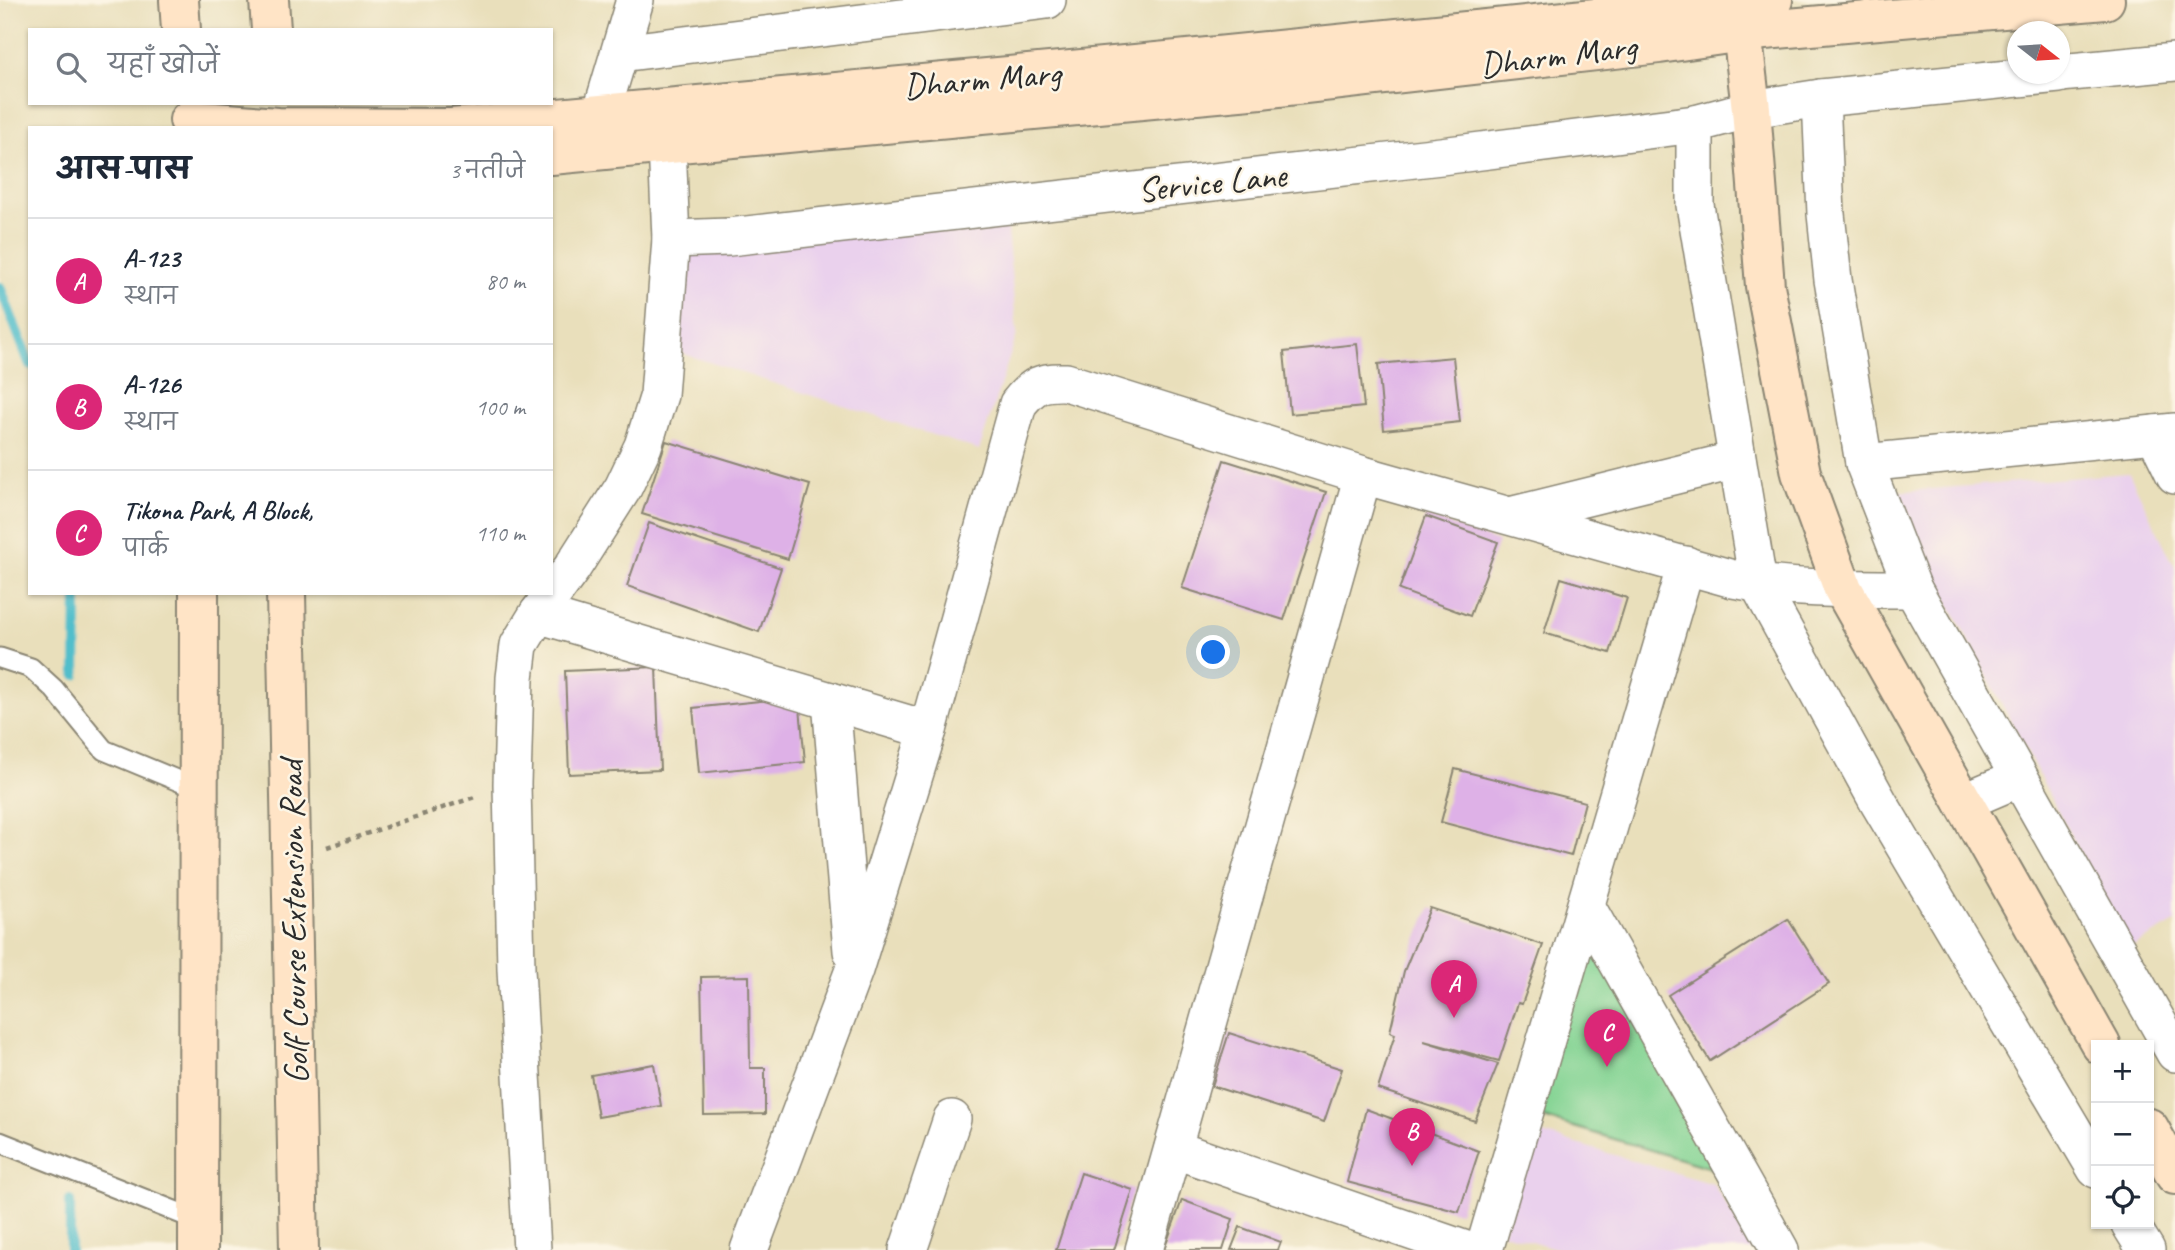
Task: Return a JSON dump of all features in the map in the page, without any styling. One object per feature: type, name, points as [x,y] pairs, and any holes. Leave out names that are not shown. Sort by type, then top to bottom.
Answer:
[{"type":"main road","points":[[179,0],[181,28]]},
{"type":"main road","points":[[269,0],[271,28]]},
{"type":"main road","name":"Dharm Marg","points":[[472,126],[1164,62],[1752,12],[2105,0]]},
{"type":"main road","points":[[1752,12],[1751,109],[1765,286],[1801,473],[1843,589],[2098,1040]]},
{"type":"main road","name":"Dharm Marg","points":[[553,155],[1261,89],[1659,44],[1752,12]]},
{"type":"main road","points":[[276,105],[278,126]]},
{"type":"main road","name":"Dharm Marg","points":[[188,117],[269,126]]},
{"type":"main road","points":[[197,1235],[198,595]]},
{"type":"main road","name":"Golf Course Extension Road","points":[[286,595],[299,1250]]},
{"type":"main road","points":[[2154,1137],[2175,1175]]},
{"type":"street","points":[[601,114],[635,0]]},
{"type":"street","points":[[620,53],[1047,0]]},
{"type":"street","name":"Service Lane","points":[[2070,73],[2175,62]]},
{"type":"street","name":"Service Lane","points":[[671,239],[729,237],[1441,156],[1695,124],[1751,109],[1821,98],[2007,79]]},
{"type":"street","points":[[1821,98],[1826,214],[1833,280],[1864,463],[1913,589],[2175,1053]]},
{"type":"street","points":[[1695,124],[1696,205],[1758,583],[1879,803],[2094,1166]]},
{"type":"street","points":[[553,594],[623,488],[643,446],[659,395],[671,239],[667,144]]},
{"type":"street","points":[[749,1250],[854,970],[928,730],[1018,404],[1031,388],[1048,382],[1066,382],[1363,475],[1758,583],[1843,589],[1913,589]]},
{"type":"street","points":[[1864,463],[2165,433],[2175,475]]},
{"type":"street","points":[[1510,516],[1737,460]]},
{"type":"street","points":[[1144,1250],[1363,475]]},
{"type":"street","points":[[1483,1250],[1686,565]]},
{"type":"street","points":[[531,1250],[516,969],[512,784],[515,678],[519,646],[552,595]]},
{"type":"street","points":[[538,614],[928,730]]},
{"type":"street","points":[[831,701],[854,970]]},
{"type":"street","points":[[1963,802],[2019,778]]},
{"type":"street","points":[[1586,906],[1780,1250]]},
{"type":"street","points":[[908,1250],[952,1119]]},
{"type":"street","points":[[1173,1149],[1466,1250]]},
{"type":"street","points":[[2133,1229],[2146,1250]]},
{"type":"lane","points":[[0,658],[31,668],[54,689],[104,750],[198,789]]},
{"type":"lane","points":[[0,1142],[197,1235]]},
{"type":"path","points":[[291,859],[512,784]]},
{"type":"shaded area","points":[[1004,199],[1017,334],[979,450],[675,351],[679,241]]},
{"type":"shaded area","points":[[2129,473],[2175,567],[2175,922],[2130,948],[1944,594],[1895,492]]},
{"type":"shaded area","points":[[1536,1132],[1713,1184],[1754,1250],[1562,1250],[1503,1233]]},
{"type":"green space","points":[[1587,931],[1724,1172],[1537,1116]]},
{"type":"building","points":[[1357,344],[1364,407],[1290,414],[1284,352]]},
{"type":"building","points":[[1453,357],[1460,422],[1384,430],[1378,364]]},
{"type":"building","points":[[666,441],[810,485],[788,559],[642,514]]},
{"type":"building","points":[[1224,460],[1326,492],[1284,620],[1182,588]]},
{"type":"building","points":[[1426,516],[1498,542],[1470,616],[1399,590]]},
{"type":"building","points":[[649,523],[781,568],[759,632],[627,586]]},
{"type":"building","points":[[1561,578],[1627,598],[1610,653],[1544,633]]},
{"type":"building","points":[[656,667],[660,770],[569,774],[565,671]]},
{"type":"building","points":[[799,697],[805,762],[699,773],[693,708]]},
{"type":"building","points":[[1455,769],[1585,802],[1571,856],[1441,822]]},
{"type":"building","points":[[1430,908],[1543,945],[1522,1004],[1518,1003],[1499,1061],[1424,1041],[1498,1064],[1475,1121],[1378,1089],[1395,1034],[1390,1032],[1404,971]]},
{"type":"building","points":[[1788,919],[1829,984],[1710,1061],[1668,995]]},
{"type":"building","points":[[749,976],[750,1068],[765,1068],[765,1114],[704,1115],[701,977]]},
{"type":"building","points":[[1229,1033],[1342,1069],[1324,1122],[1212,1086]]},
{"type":"building","points":[[654,1064],[661,1106],[598,1117],[591,1075]]},
{"type":"building","points":[[1366,1109],[1479,1151],[1459,1212],[1347,1182]]},
{"type":"building","points":[[1081,1173],[1133,1190],[1114,1250],[1056,1250]]},
{"type":"building","points":[[1182,1200],[1233,1219],[1223,1250],[1164,1250]]},
{"type":"building","points":[[1240,1227],[1281,1242],[1278,1250],[1231,1250]]},
{"type":"waterway","points":[[0,287],[28,360]]},
{"type":"waterway","points":[[76,675],[77,595]]},
{"type":"waterway","points":[[70,1201],[70,1250]]},
{"type":"place","name":"A-123","points":[[1454,1018]]},
{"type":"place","name":"Tikona Park, A Block,","points":[[1607,1067]]},
{"type":"place","name":"A-126","points":[[1412,1166]]}]
